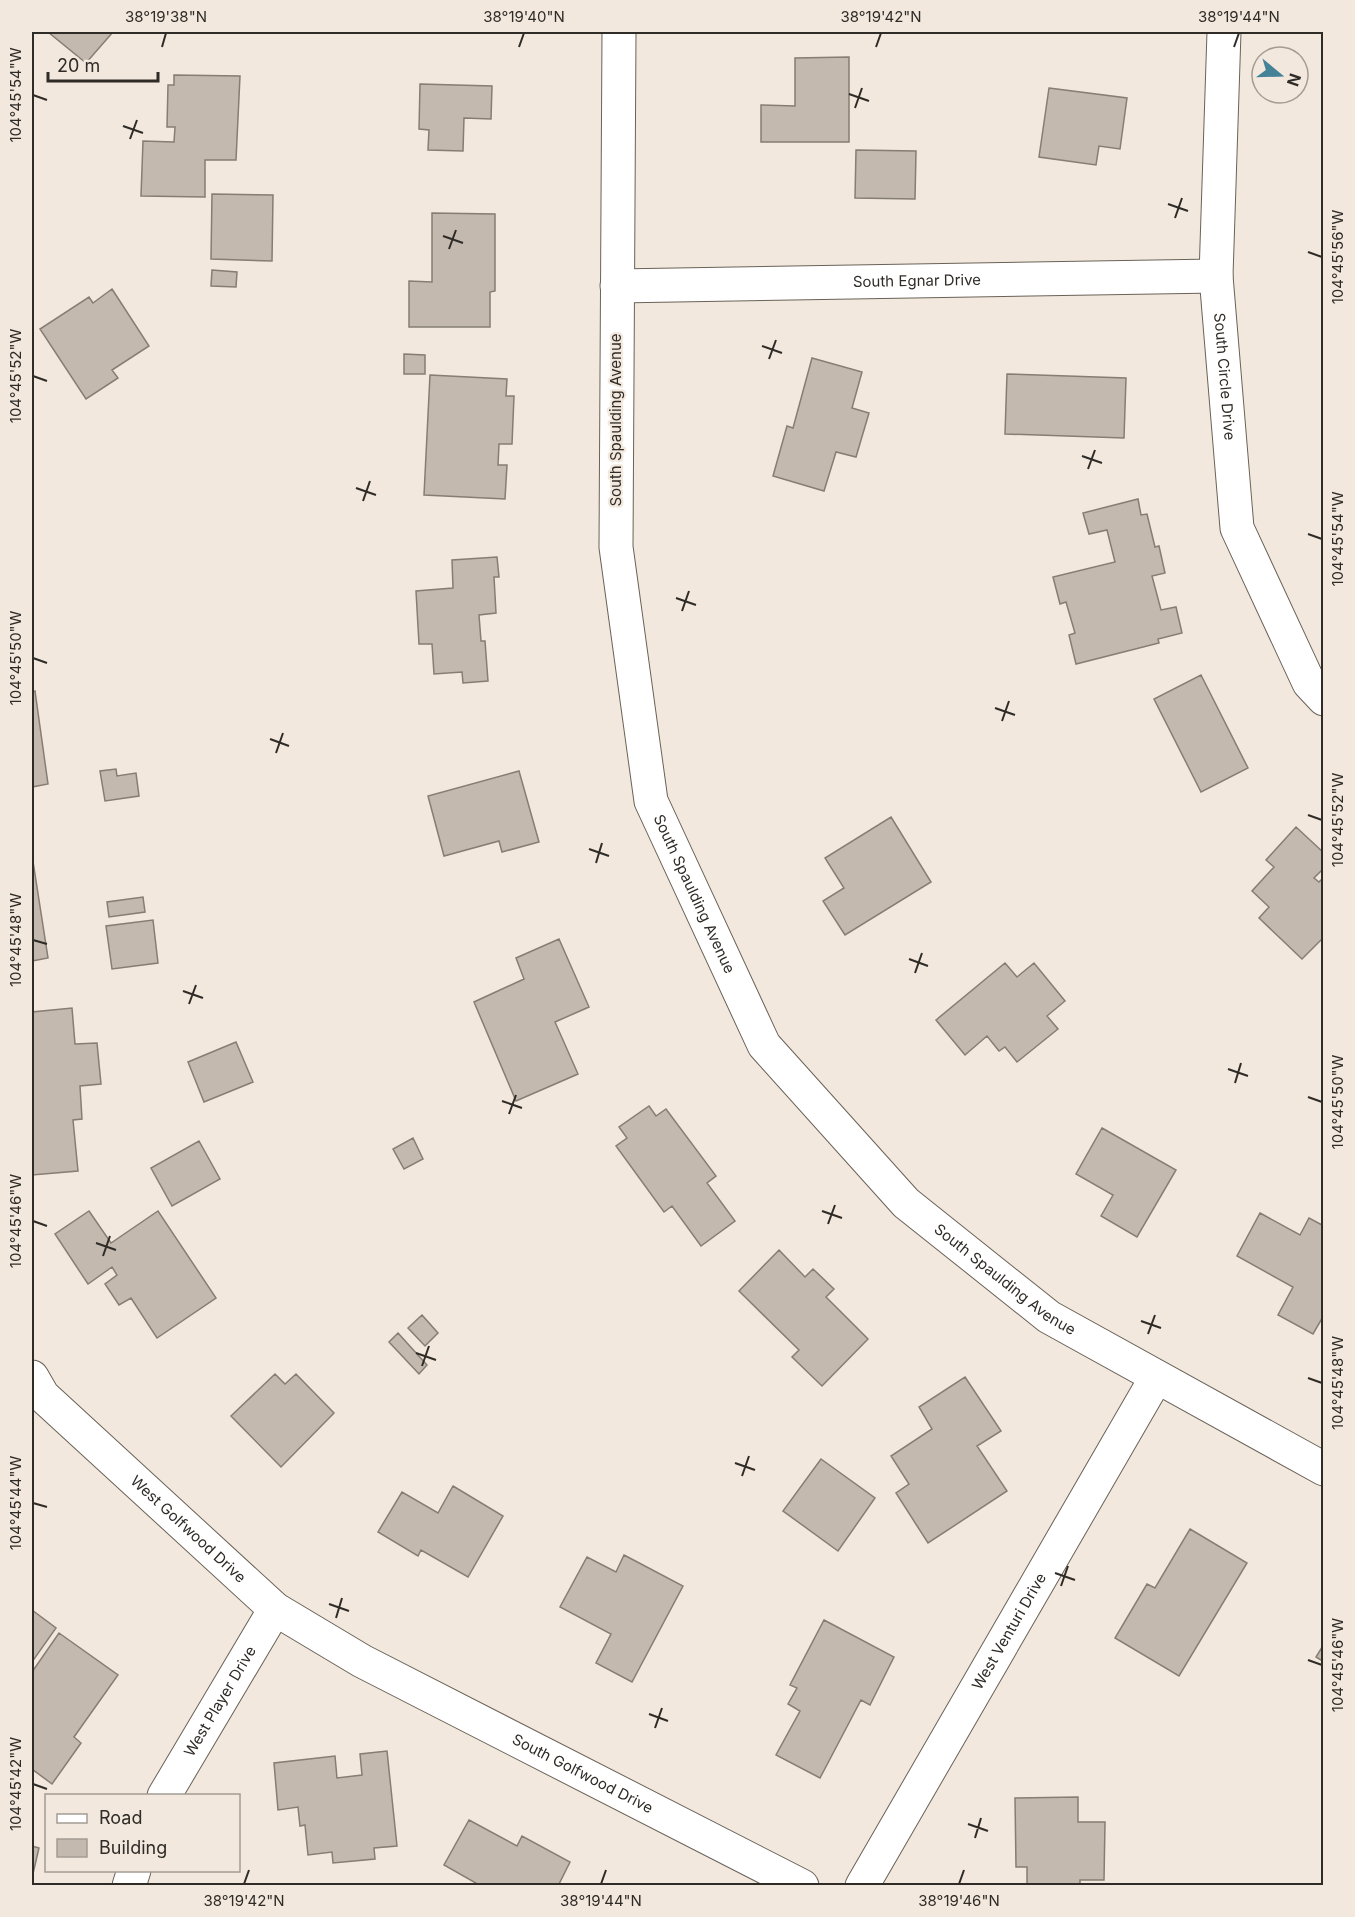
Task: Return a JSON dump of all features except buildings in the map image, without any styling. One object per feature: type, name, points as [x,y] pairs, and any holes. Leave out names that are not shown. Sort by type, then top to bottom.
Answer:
[{"type":"street","name":"South Spaulding Avenue","points":[[619,32],[616,547],[651,801],[764,1046],[906,1203],[1049,1317],[1323,1469]]},
{"type":"street","name":"South Circle Drive","points":[[1224,32],[1216,276],[1237,528],[1309,683],[1323,699]]},
{"type":"street","name":"South Egnar Drive","points":[[617,286],[1216,276]]},
{"type":"street","name":"West Golfwood Drive","points":[[32,1377],[43,1396],[275,1609],[362,1661]]},
{"type":"street","name":"West Venturi Drive","points":[[862,1886],[1156,1378]]},
{"type":"street","name":"West Player Drive","points":[[165,1794],[275,1609]]},
{"type":"street","name":"South Golfwood Drive","points":[[362,1661],[802,1886]]}]
